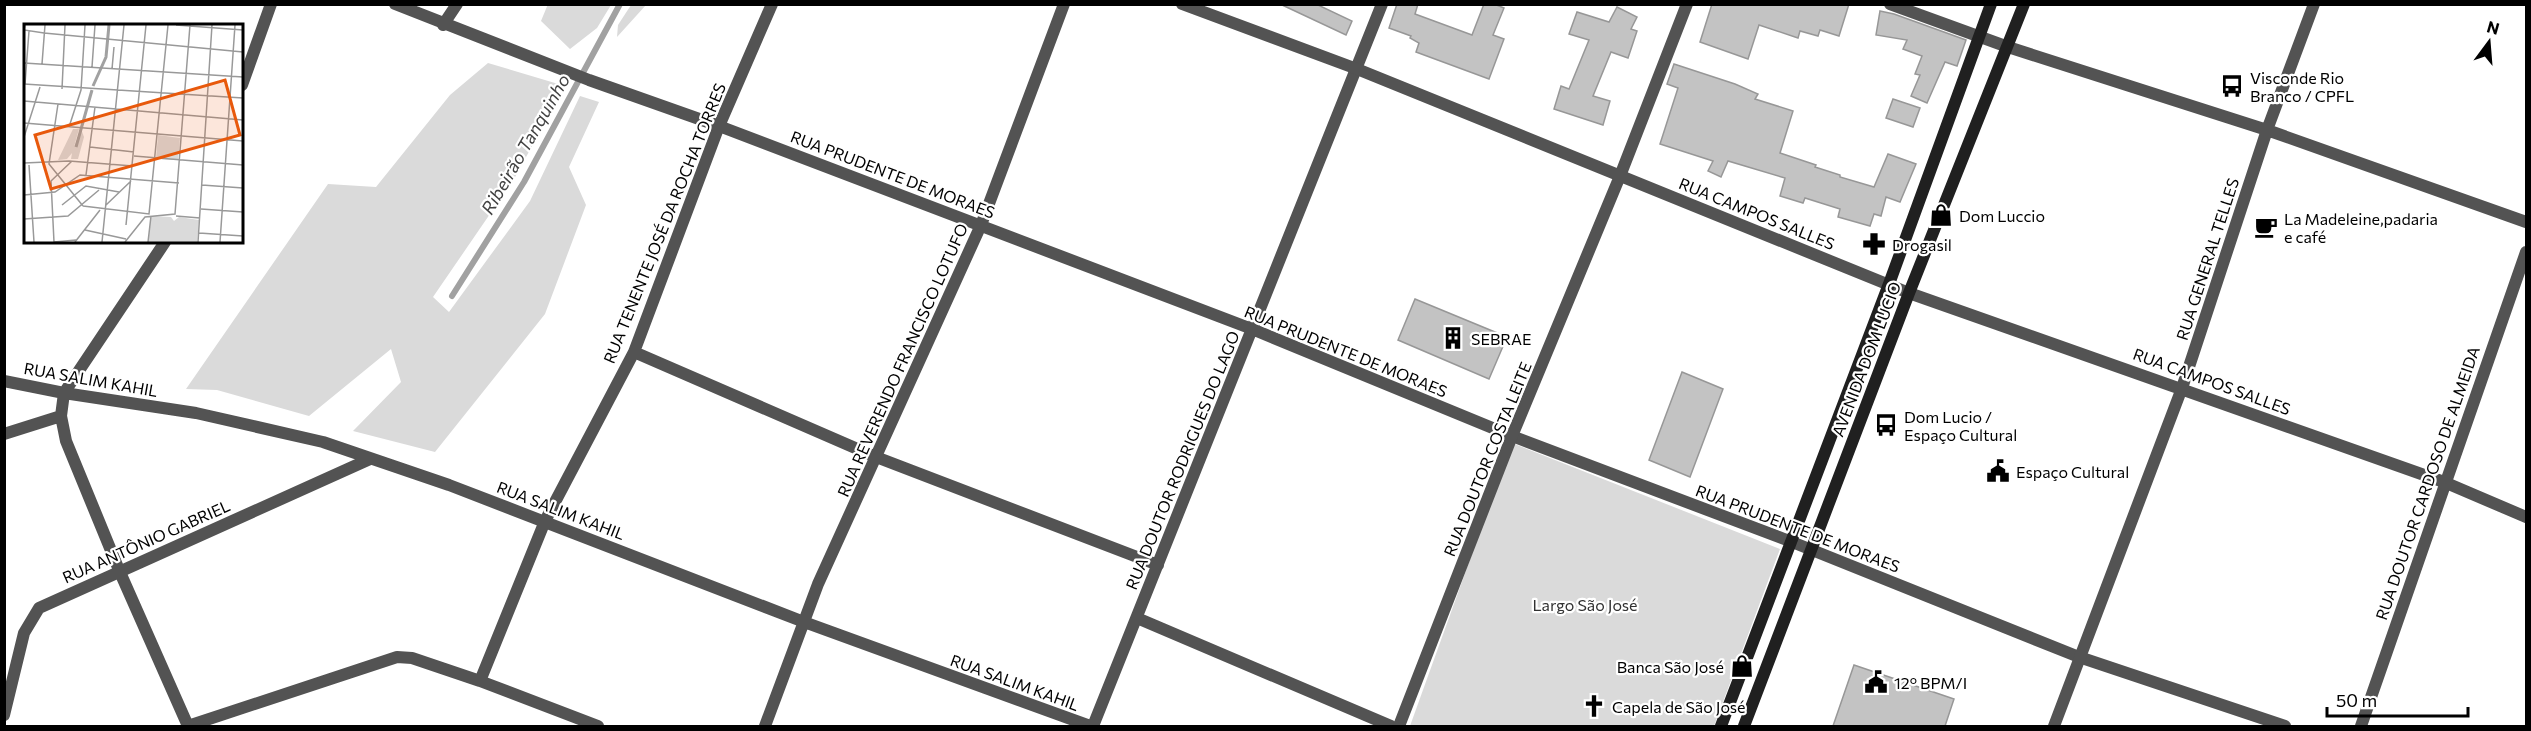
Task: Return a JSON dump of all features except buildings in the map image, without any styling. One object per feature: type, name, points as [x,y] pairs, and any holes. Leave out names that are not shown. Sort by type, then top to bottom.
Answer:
[{"type":"main road","name":"AVENIDA DOM LUCIO","points":[[1721,726],[1889,284],[1991,4]]},
{"type":"main road","name":"AVENIDA DOM LUCIO","points":[[1744,726],[1909,292],[2024,4]]},
{"type":"street","points":[[243,82],[271,4]]},
{"type":"street","name":"RUA PRUDENTE DE MORAES","points":[[394,4],[443,25],[719,126],[1252,329],[1512,436],[1792,542],[2079,657],[2285,726]]},
{"type":"street","points":[[443,25],[457,4]]},
{"type":"street","name":"RUA TENENTE JOSÉ DA ROCHA TORRES","points":[[480,681],[545,520],[634,351],[719,126],[772,4]]},
{"type":"street","name":"RUA REVERENDO FRANCISCO LOTUFO","points":[[765,726],[818,584],[981,225],[1064,4]]},
{"type":"street","name":"RUA CAMPOS SALLES","points":[[1182,4],[1357,69],[1909,292],[2444,482],[2526,517]]},
{"type":"street","name":"RUA DOUTOR RODRIGUES DO LAGO","points":[[1091,726],[1137,618],[1382,4]]},
{"type":"street","name":"RUA DOUTOR COSTA LEITE","points":[[1399,726],[1512,436],[1620,176],[1688,4]]},
{"type":"street","points":[[1890,4],[2008,47],[2267,130],[2526,222]]},
{"type":"street","name":"RUA GENERAL TELLES","points":[[2054,726],[2182,388],[2267,130],[2314,4]]},
{"type":"street","points":[[164,243],[64,393],[61,416],[66,441],[119,570],[188,726],[397,657],[412,658],[480,681],[598,726]]},
{"type":"street","name":"RUA DOUTOR CARDOSO DE ALMEIDA","points":[[2361,726],[2444,482],[2526,252]]},
{"type":"street","points":[[634,351],[876,457],[1158,565]]},
{"type":"street","name":"RUA SALIM KAHIL","points":[[4,381],[196,414],[323,442],[545,520],[804,622],[1091,726]]},
{"type":"street","points":[[4,434],[61,416]]},
{"type":"street","name":"RUA ANTÔNIO GABRIEL","points":[[4,716],[24,633],[39,608],[119,570],[370,459]]},
{"type":"street","points":[[1137,618],[1391,726]]},
{"type":"green space","points":[[548,4],[611,5],[597,28],[570,49],[541,21]]},
{"type":"green space","points":[[631,5],[646,5],[617,37],[618,25]]},
{"type":"green space","points":[[488,63],[565,86],[514,179],[433,297],[449,312],[530,201],[580,96],[599,102],[569,167],[586,205],[545,314],[435,452],[353,431],[401,382],[391,349],[309,416],[217,390],[186,389],[328,184],[376,187],[450,95]]},
{"type":"green space","name":"Largo São José","points":[[1512,443],[1780,549],[1714,726],[1410,726]]},
{"type":"waterway","name":"Ribeirão Tanquinho","points":[[452,296],[524,182],[620,4]]},
{"type":"place","name":"Visconde Rio Branco / CPFL","points":[[2232,86]]},
{"type":"place","name":"Dom Luccio","points":[[1941,215]]},
{"type":"place","name":"La Madeleine,padaria e café","points":[[2266,227]]},
{"type":"place","name":"Drogasil","points":[[1874,244]]},
{"type":"place","name":"SEBRAE","points":[[1453,338]]},
{"type":"place","name":"Dom Lucio / Espaço Cultural","points":[[1886,425]]},
{"type":"place","name":"Espaço Cultural","points":[[1998,471]]},
{"type":"place","name":"Banca São José","points":[[1742,666]]},
{"type":"place","name":"12º BPM/I","points":[[1876,682]]},
{"type":"place","name":"Capela de São José","points":[[1594,706]]}]
